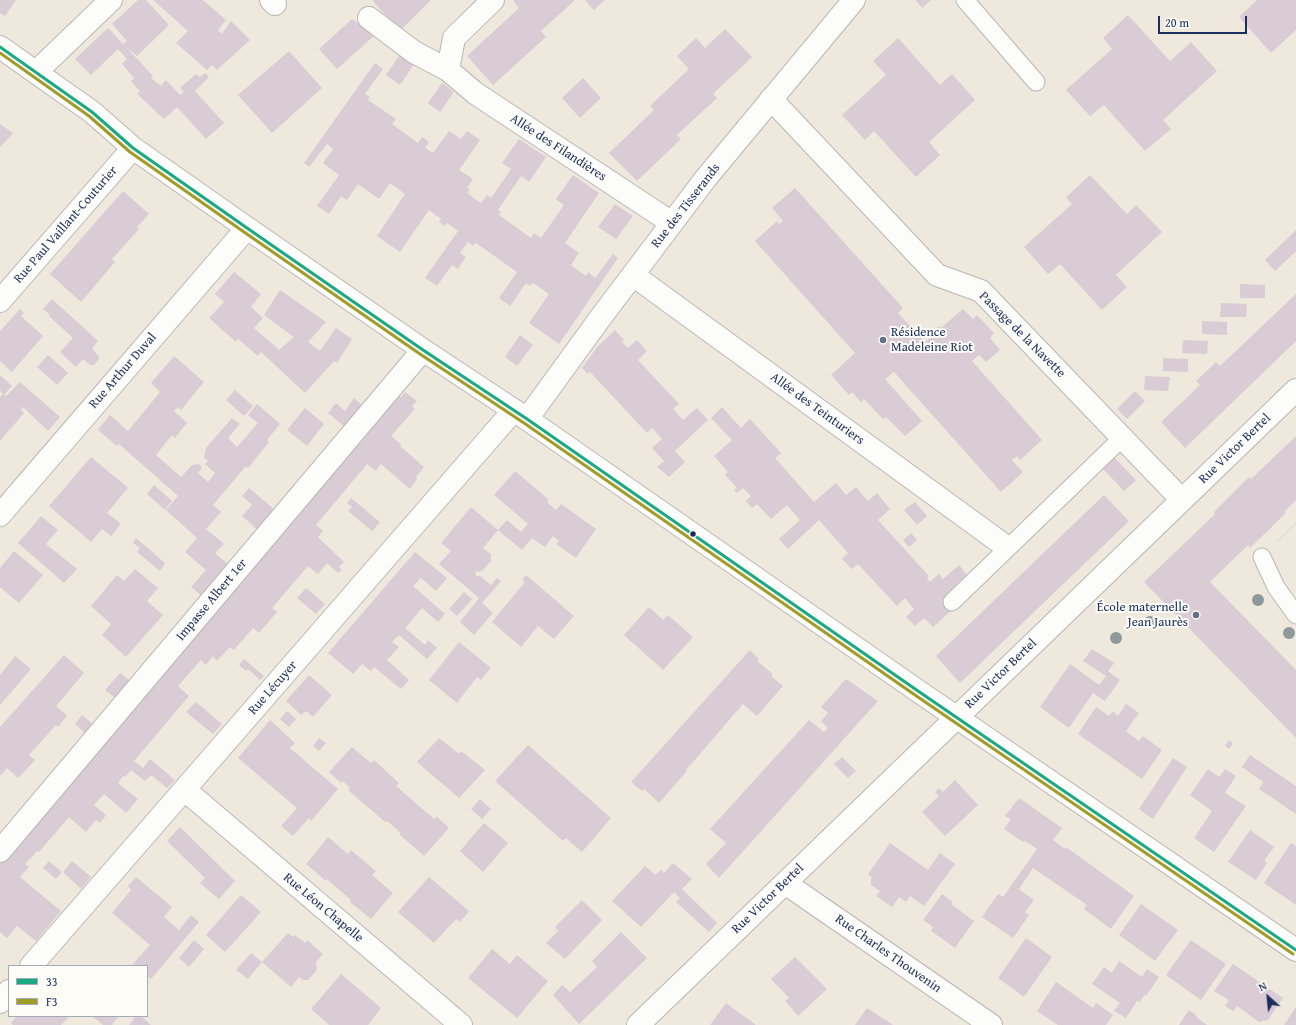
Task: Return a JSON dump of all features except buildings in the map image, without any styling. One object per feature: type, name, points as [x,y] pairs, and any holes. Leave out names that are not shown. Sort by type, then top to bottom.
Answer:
[{"type":"street","points":[[36,72],[111,0]]},
{"type":"street","points":[[448,70],[454,38],[493,0]]},
{"type":"street","name":"Rue des Tisserands","points":[[521,414],[633,275],[706,178],[854,0]]},
{"type":"street","name":"Allée des Filandières","points":[[369,18],[414,52],[448,70],[475,93],[672,223]]},
{"type":"street","points":[[0,47],[92,112],[133,148],[247,228],[423,350],[521,414],[957,717],[1294,945]]},
{"type":"street","name":"Passage de la Navette","points":[[771,99],[937,275],[981,291],[1182,500]]},
{"type":"street","name":"Rue Paul Vaillant-Couturier","points":[[0,301],[133,148]]},
{"type":"street","name":"Rue Arthur Duval","points":[[0,514],[247,228]]},
{"type":"street","name":"Allée des Teinturiers","points":[[633,275],[1004,546]]},
{"type":"street","name":"Impasse Albert 1er","points":[[0,851],[423,350]]},
{"type":"street","name":"Rue Victor Bertel","points":[[638,1025],[1296,390]]},
{"type":"street","name":"Rue Lécuyer","points":[[32,965],[185,790],[521,414]]},
{"type":"street","name":"Rue Léon Chapelle","points":[[185,790],[461,1025]]},
{"type":"street","name":"Rue Charles Thouvenin","points":[[785,883],[991,1025]]},
{"type":"street","points":[[0,1002],[8,992]]},
{"type":"lane","points":[[966,0],[1036,82]]},
{"type":"lane","points":[[952,602],[1004,546],[1122,438]]},
{"type":"lane","points":[[1262,557],[1276,587],[1296,615]]},
{"type":"transit line","name":"33","points":[[0,47],[92,112],[133,148],[247,228],[423,350],[527,419],[918,691],[1296,950]]},
{"type":"transit line","name":"F3","points":[[0,53],[89,116],[130,152],[244,232],[420,354],[524,423],[915,695],[1293,954]]},
{"type":"place","name":"Résidence Madeleine Riot","points":[[883,340]]},
{"type":"place","name":"École maternelle Jean Jaurès","points":[[1196,615]]}]
